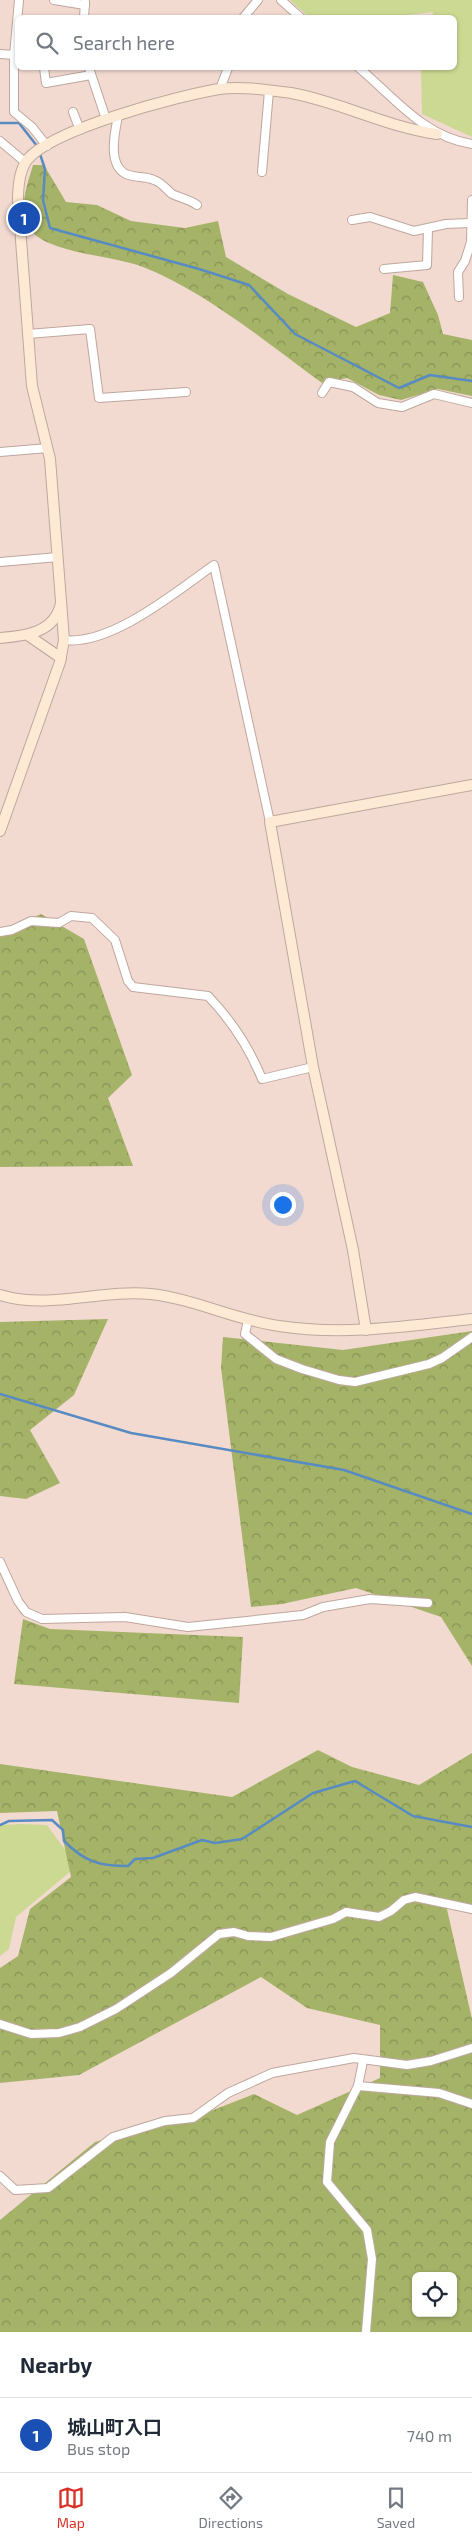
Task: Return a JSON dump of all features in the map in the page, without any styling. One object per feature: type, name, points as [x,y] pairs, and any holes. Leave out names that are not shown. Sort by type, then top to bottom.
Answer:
[{"type":"street","points":[[18,15],[19,0]]},
{"type":"street","points":[[54,0],[85,3]]},
{"type":"street","points":[[246,15],[258,0]]},
{"type":"street","points":[[281,0],[298,15]]},
{"type":"street","points":[[15,44],[14,112],[32,127],[47,146]]},
{"type":"street","points":[[0,54],[14,55]]},
{"type":"street","points":[[44,70],[46,83],[90,72],[106,119]]},
{"type":"street","points":[[220,89],[227,70]]},
{"type":"street","points":[[362,70],[413,116],[437,134]]},
{"type":"street","points":[[0,831],[2,820],[61,658],[64,640],[62,594],[48,448],[32,386],[18,200],[18,183],[25,162],[47,146],[106,119],[167,100],[220,89],[270,91],[325,100],[404,128],[437,134],[472,144]]},
{"type":"street","points":[[262,172],[270,91]]},
{"type":"street","points":[[74,112],[80,130]]},
{"type":"street","points":[[118,116],[114,148],[115,160],[125,174],[154,180],[173,194],[187,198],[197,205]]},
{"type":"street","points":[[0,141],[25,162]]},
{"type":"street","points":[[459,297],[458,272],[465,261],[471,242],[472,200]]},
{"type":"street","points":[[352,220],[370,217],[414,232],[446,224],[470,223]]},
{"type":"street","points":[[384,269],[427,265],[428,229]]},
{"type":"street","points":[[28,334],[90,329],[99,398],[186,392]]},
{"type":"street","points":[[322,393],[329,382],[353,387],[378,403],[402,407],[434,394],[472,403]]},
{"type":"street","points":[[0,452],[48,448]]},
{"type":"street","points":[[0,562],[58,558]]},
{"type":"street","points":[[64,640],[78,642],[112,630],[139,617],[214,565],[270,822],[313,1067],[353,1250],[366,1330]]},
{"type":"street","points":[[0,638],[29,636],[48,624],[56,616],[62,594]]},
{"type":"street","points":[[29,636],[61,658]]},
{"type":"street","points":[[270,822],[472,785]]},
{"type":"street","points":[[0,932],[12,930],[31,921],[59,923],[71,916],[92,918],[115,940],[128,982],[133,987],[208,996],[232,1021],[253,1057],[262,1079],[313,1067]]},
{"type":"street","points":[[0,1295],[35,1301],[53,1301],[121,1294],[150,1294],[175,1298],[248,1320],[308,1330],[366,1330],[472,1319]]},
{"type":"street","points":[[248,1320],[245,1334],[276,1358],[302,1369],[339,1380],[355,1382],[429,1364],[442,1358],[472,1337]]},
{"type":"street","points":[[0,1562],[18,1601],[26,1612],[34,1617],[48,1620],[125,1617],[188,1627],[303,1615],[323,1607],[370,1599],[428,1604]]},
{"type":"street","points":[[0,2024],[31,2034],[59,2033],[80,2027],[116,2009],[171,1973],[219,1934],[234,1932],[248,1936],[271,1937],[333,1919],[346,1912],[380,1917],[404,1900],[414,1897],[472,1909]]},
{"type":"street","points":[[0,2176],[15,2190],[48,2188],[113,2137],[165,2121],[193,2118],[228,2093],[272,2073],[340,2059],[354,2058],[407,2065],[431,2061],[472,2048]]},
{"type":"street","points":[[363,2060],[358,2086],[330,2142],[327,2182],[367,2230],[372,2259],[366,2332]]},
{"type":"street","points":[[358,2086],[439,2093],[472,2104]]},
{"type":"green space","points":[[290,0],[472,0],[472,137],[422,114],[421,70],[457,70],[457,15],[432,15],[433,12],[408,15],[307,15]]},
{"type":"green space","points":[[33,165],[44,165],[66,202],[97,205],[131,221],[185,228],[218,221],[226,257],[288,294],[356,327],[390,313],[393,275],[423,282],[438,315],[443,334],[472,340],[472,396],[438,389],[401,400],[379,395],[347,378],[322,383],[236,319],[166,277],[131,263],[71,250],[44,241],[34,234],[28,227],[25,219],[24,201]]},
{"type":"green space","points":[[41,914],[84,939],[132,1075],[108,1098],[133,1166],[0,1167],[0,932]]},
{"type":"green space","points":[[108,1319],[74,1395],[30,1430],[60,1483],[26,1499],[0,1496],[0,1322]]},
{"type":"green space","points":[[472,1331],[472,1666],[441,1617],[356,1588],[282,1604],[251,1607],[221,1368],[223,1337],[343,1350]]},
{"type":"green space","points":[[23,1619],[50,1629],[243,1637],[239,1703],[14,1684]]},
{"type":"green space","points":[[318,1750],[352,1767],[419,1785],[472,1753],[472,1914],[446,1905],[472,2019],[472,2332],[0,2332],[0,2220],[95,2142],[165,2121],[193,2118],[254,2094],[297,2115],[380,2078],[380,2025],[307,2008],[261,1977],[79,2075],[0,2083],[0,1968],[18,1956],[30,1909],[71,1877],[57,1811],[0,1813],[0,1764],[232,1797]]},
{"type":"green space","points":[[0,1825],[47,1825],[77,1866],[16,1917],[9,1949],[0,1956]]},
{"type":"waterway","points":[[0,123],[19,123],[37,146]]},
{"type":"waterway","points":[[40,154],[45,169],[43,200],[50,228],[199,269],[249,285],[295,334],[399,388],[430,375],[472,381]]},
{"type":"waterway","points":[[0,1394],[131,1433],[344,1470],[472,1514]]},
{"type":"waterway","points":[[0,1825],[9,1821],[52,1820],[63,1830],[64,1841],[79,1854],[101,1864],[128,1866],[135,1859],[153,1858],[202,1840],[215,1843],[242,1839],[313,1793],[355,1781],[413,1816],[472,1827]]},
{"type":"place","name":"城山町入口","points":[[24,218]]}]
